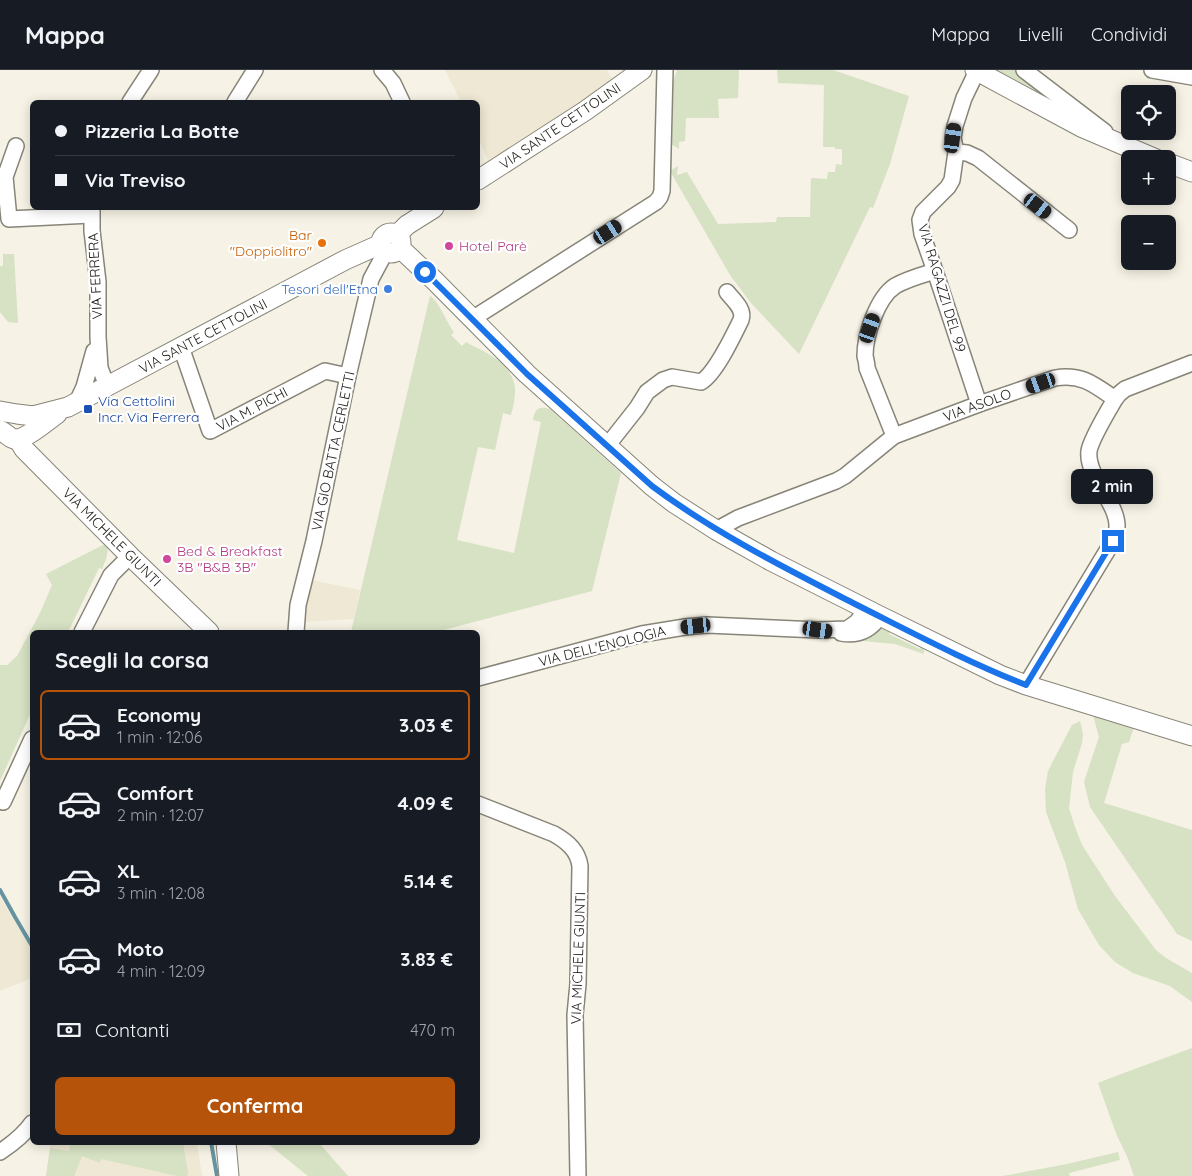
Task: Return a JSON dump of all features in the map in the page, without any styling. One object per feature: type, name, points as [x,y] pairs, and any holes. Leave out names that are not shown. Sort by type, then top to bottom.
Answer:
[{"type":"street","points":[[131,100],[151,70]]},
{"type":"street","points":[[237,100],[255,70]]},
{"type":"street","points":[[382,70],[393,83],[401,100]]},
{"type":"street","name":"VIA SANTE CETTOLINI","points":[[480,179],[577,116],[642,70]]},
{"type":"street","points":[[472,320],[656,202],[660,197],[662,191],[664,70]]},
{"type":"street","points":[[1024,70],[1122,145]]},
{"type":"street","points":[[1152,70],[1192,77]]},
{"type":"street","points":[[976,71],[1081,127],[1134,150]]},
{"type":"street","name":"VIA RAGAZZI DEL 99","points":[[976,71],[964,98],[955,126],[953,138],[956,152],[952,180],[948,187],[923,212],[920,226],[979,404]]},
{"type":"street","name":"VIA FERRERA","points":[[16,146],[5,177],[9,219],[91,211],[98,282],[100,368],[107,386]]},
{"type":"street","points":[[956,152],[967,153],[978,158],[1069,230]]},
{"type":"street","points":[[1176,166],[1192,172]]},
{"type":"street","name":"VIA SANTE CETTOLINI","points":[[12,413],[33,416],[72,404],[345,260],[391,244],[407,225],[431,210]]},
{"type":"street","points":[[391,244],[434,280],[527,374],[652,486],[674,503],[716,530],[771,561],[1000,675],[1026,685],[1192,736]]},
{"type":"street","name":"VIA GIO BATTA CERLETTI","points":[[296,630],[298,605],[314,541],[348,376],[371,279],[391,244]]},
{"type":"street","points":[[345,260],[360,263],[374,271]]},
{"type":"street","points":[[894,436],[867,368],[868,337],[878,307],[889,291],[904,282],[935,270]]},
{"type":"street","points":[[607,446],[647,392],[663,380],[672,377],[702,382],[708,376],[743,316],[742,311],[727,292]]},
{"type":"street","name":"VIA FERRERA","points":[[72,404],[84,388],[98,337]]},
{"type":"street","name":"VIA M. PICHI","points":[[181,347],[210,431],[325,371],[348,376]]},
{"type":"street","points":[[1026,685],[1117,533],[1118,525],[1115,514],[1092,469],[1089,451],[1092,443],[1115,399],[1125,389],[1192,363]]},
{"type":"street","name":"VIA ASOLO","points":[[716,530],[738,518],[836,481],[894,436],[1055,378],[1064,376],[1082,379],[1115,399]]},
{"type":"street","points":[[13,434],[37,429],[72,404]]},
{"type":"street","name":"VIA MICHELE GIUNTI","points":[[12,413],[27,419],[29,423],[30,427],[13,434],[24,449],[130,556],[207,630]]},
{"type":"street","points":[[83,630],[111,575],[130,556]]},
{"type":"street","name":"VIA DELL'ENOLOGIA","points":[[480,677],[642,634],[678,628],[706,625],[818,630],[847,629],[873,612]]},
{"type":"street","points":[[3,802],[30,743]]},
{"type":"street","name":"VIA MICHELE GIUNTI","points":[[480,805],[554,834],[577,853],[579,860],[578,984],[575,1015],[578,1176]]},
{"type":"street","points":[[0,1152],[23,1134],[30,1125]]},
{"type":"street","points":[[226,1145],[229,1176]]},
{"type":"shaded area","points":[[445,70],[607,70],[612,79],[531,135],[488,160],[480,142],[480,100],[460,100]]},
{"type":"shaded area","points":[[311,580],[360,590],[354,619],[302,622]]},
{"type":"shaded area","points":[[0,896],[30,947],[30,979],[0,991]]},
{"type":"shaded area","points":[[50,1145],[197,1145],[202,1176],[46,1176]]},
{"type":"green space","points":[[677,70],[739,70],[738,98],[718,99],[719,118],[686,118],[685,141],[679,142],[679,149],[671,144],[673,82]]},
{"type":"green space","points":[[777,70],[833,70],[909,96],[890,164],[873,208],[870,207],[799,354],[751,303],[730,275],[670,171],[678,166],[677,175],[687,172],[718,224],[776,222],[777,217],[810,217],[811,178],[827,179],[828,172],[835,172],[836,164],[842,165],[842,149],[823,147],[824,85],[778,83]]},
{"type":"green space","points":[[995,70],[1018,70],[1067,110]]},
{"type":"green space","points":[[3,254],[14,254],[18,323],[8,322],[0,312],[0,266],[3,266]]},
{"type":"green space","points":[[430,296],[436,302],[454,332],[451,335],[462,346],[466,342],[500,361],[511,375],[515,386],[515,398],[511,415],[503,413],[495,450],[478,447],[457,540],[514,553],[541,422],[533,420],[538,409],[550,409],[621,473],[592,591],[444,630],[351,630]]},
{"type":"green space","points":[[105,544],[108,549],[102,569],[99,568],[69,630],[31,630],[52,585],[46,574]]},
{"type":"green space","points":[[882,627],[891,630],[889,634],[920,649],[922,646],[924,647],[924,654],[895,644],[852,640]]},
{"type":"green space","points":[[30,632],[30,714],[0,781],[0,665],[7,665],[17,656]]},
{"type":"green space","points":[[1093,715],[1134,727],[1129,742],[1122,744],[1104,803],[1192,830],[1192,941],[1177,934],[1090,807],[1084,782],[1099,737]]},
{"type":"green space","points":[[1080,721],[1083,734],[1082,743],[1073,772],[1069,808],[1082,845],[1115,896],[1156,950],[1192,973],[1192,1002],[1170,986],[1133,973],[1115,962],[1099,945],[1078,909],[1065,862],[1046,812],[1045,789],[1048,771],[1052,763],[1072,725]]},
{"type":"green space","points":[[1192,1048],[1192,1176],[1134,1176],[1098,1083]]},
{"type":"green space","points":[[70,1145],[183,1145],[188,1173],[187,1176],[177,1176],[101,1159],[100,1163],[82,1156],[74,1176],[46,1176],[50,1148],[69,1151]]},
{"type":"green space","points":[[269,1145],[321,1145],[348,1176],[308,1176]]},
{"type":"green space","points":[[1118,1152],[1120,1160],[1069,1173],[1070,1176],[1003,1176],[1067,1164]]},
{"type":"waterway","points":[[0,890],[30,942]]},
{"type":"waterway","points":[[212,1145],[217,1176]]},
{"type":"place","name":"Bar \"Doppiolitro\"","points":[[322,243]]},
{"type":"place","name":"Hotel Parè","points":[[449,246]]},
{"type":"place","name":"Tesori dell'Etna","points":[[388,289]]},
{"type":"place","name":"Via Cettolini Incr. Via Ferrera","points":[[88,409]]},
{"type":"place","name":"Bed & Breakfast 3B \"B&B 3B\"","points":[[167,559]]},
{"type":"route","points":[[425,272],[527,374],[652,486],[674,503],[716,530],[771,561],[894,624],[1000,675],[1026,685],[1113,541]]}]
